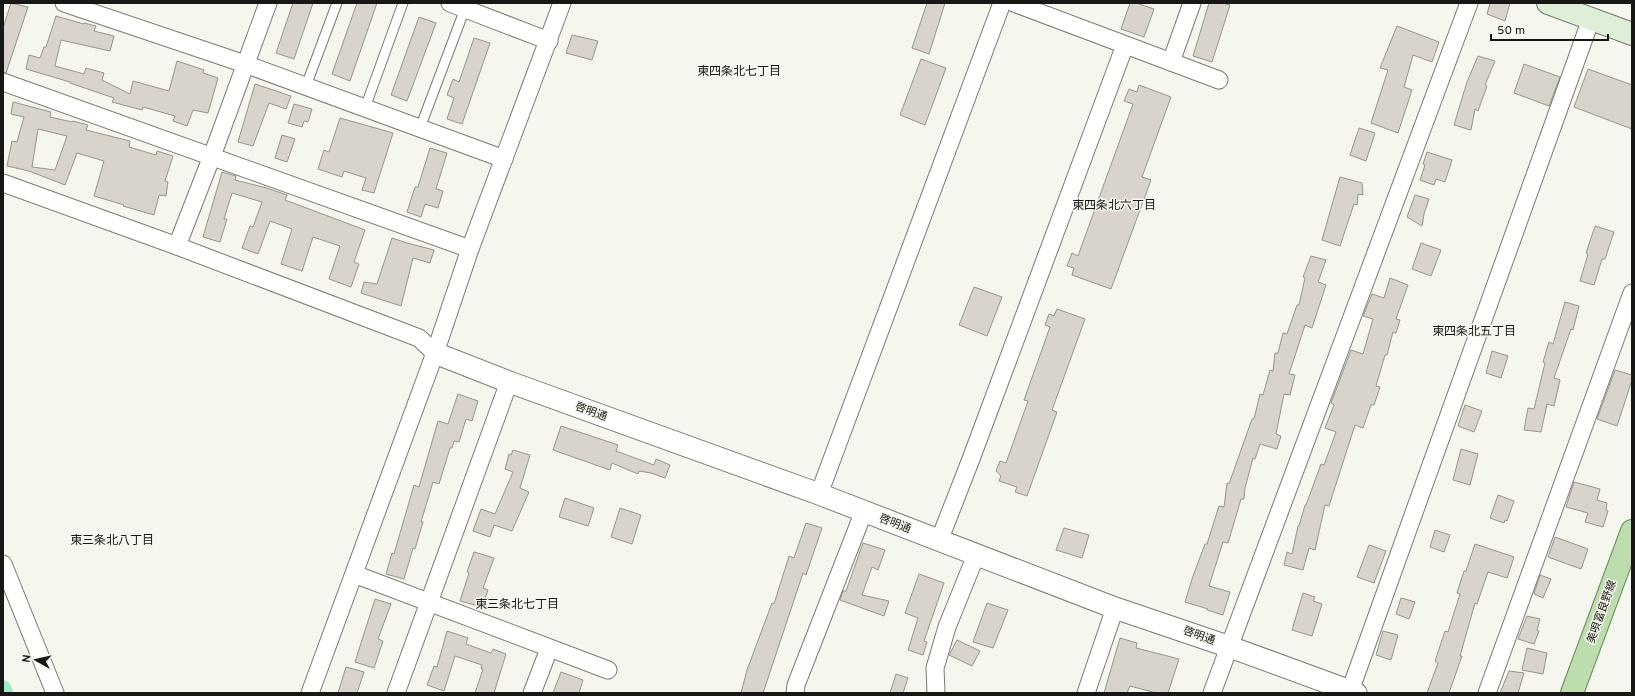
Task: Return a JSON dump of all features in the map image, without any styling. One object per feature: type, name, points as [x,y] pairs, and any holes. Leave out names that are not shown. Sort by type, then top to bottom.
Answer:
[{"type":"main road","points":[[1548,3],[1632,34]]},
{"type":"main road","name":"美唄富良野線","points":[[1572,693],[1632,531]]},
{"type":"street","points":[[64,3],[245,64],[504,159]]},
{"type":"street","points":[[177,246],[212,156],[268,3]]},
{"type":"street","points":[[310,693],[434,353],[470,249],[562,3]]},
{"type":"street","points":[[819,494],[1002,3]]},
{"type":"street","points":[[1014,3],[1219,80]]},
{"type":"street","points":[[1171,62],[1192,3]]},
{"type":"street","points":[[1212,693],[1469,3]]},
{"type":"street","points":[[460,5],[549,41]]},
{"type":"street","points":[[1353,692],[1591,19]]},
{"type":"street","points":[[939,541],[1125,45]]},
{"type":"street","points":[[3,82],[470,249]]},
{"type":"street","points":[[3,183],[177,246],[419,338],[434,353]]},
{"type":"street","points":[[1487,693],[1632,293]]},
{"type":"street","name":"啓明通","points":[[434,353],[819,494],[1116,608],[1230,647],[1353,692]]},
{"type":"street","points":[[396,693],[510,382]]},
{"type":"street","points":[[795,693],[796,685],[864,511]]},
{"type":"street","points":[[936,693],[934,668],[947,627],[976,555]]},
{"type":"street","points":[[3,564],[55,693]]},
{"type":"street","points":[[354,574],[608,670]]},
{"type":"street","points":[[1086,693],[1116,608]]},
{"type":"street","points":[[532,693],[549,648]]},
{"type":"lane","points":[[306,86],[337,3]]},
{"type":"lane","points":[[365,108],[403,3]]},
{"type":"lane","points":[[420,128],[460,5]]},
{"type":"building","points":[[11,3],[28,7],[6,73],[3,72],[3,28]]},
{"type":"building","points":[[293,3],[313,3],[294,59],[276,53]]},
{"type":"building","points":[[357,3],[377,3],[350,81],[332,74]]},
{"type":"building","points":[[927,3],[945,3],[929,54],[912,48]]},
{"type":"building","points":[[1130,3],[1136,3],[1154,9],[1144,37],[1121,29]]},
{"type":"building","points":[[1209,3],[1223,3],[1230,5],[1212,62],[1193,56]]},
{"type":"building","points":[[1490,3],[1510,3],[1505,21],[1487,14]]},
{"type":"building","points":[[56,16],[96,26],[94,31],[114,36],[110,51],[61,40],[55,66],[84,74],[86,68],[104,73],[102,80],[130,94],[133,81],[169,91],[177,61],[204,70],[203,73],[218,78],[208,113],[193,110],[187,126],[173,121],[175,116],[143,107],[142,110],[112,102],[114,98],[70,82],[26,69],[29,55],[40,58],[44,47],[46,47]]},
{"type":"building","points":[[419,17],[436,23],[407,101],[391,95]]},
{"type":"building","points":[[1397,26],[1439,42],[1432,62],[1413,55],[1404,87],[1412,90],[1398,133],[1371,123],[1388,70],[1380,68]]},
{"type":"building","points":[[572,35],[598,41],[592,60],[566,53]]},
{"type":"building","points":[[474,38],[490,43],[462,124],[447,119],[454,98],[447,95],[453,79],[459,82]]},
{"type":"building","points":[[1478,56],[1495,61],[1485,85],[1487,86],[1478,111],[1475,109],[1471,130],[1454,125],[1467,82]]},
{"type":"building","points":[[921,59],[946,68],[925,125],[900,115]]},
{"type":"building","points":[[1524,64],[1560,77],[1549,106],[1514,93]]},
{"type":"building","points":[[1588,69],[1632,85],[1632,129],[1574,107]]},
{"type":"building","points":[[255,84],[291,96],[286,109],[269,103],[253,146],[238,142]]},
{"type":"building","points":[[1139,85],[1171,97],[1142,177],[1151,180],[1111,289],[1072,275],[1074,268],[1067,266],[1072,253],[1078,256],[1133,104],[1124,101],[1129,89],[1137,92]]},
{"type":"building","points":[[13,102],[51,112],[50,117],[88,125],[86,130],[130,141],[129,147],[156,155],[157,151],[173,156],[165,181],[168,182],[166,196],[159,195],[154,215],[94,196],[104,161],[77,153],[65,185],[29,171],[7,166],[12,141],[17,142],[24,117],[11,114]],"holes":[[[38,129],[67,136],[55,170],[32,167]]]},
{"type":"building","points":[[294,104],[312,109],[308,122],[304,121],[302,127],[288,123]]},
{"type":"building","points":[[340,118],[393,133],[374,193],[362,190],[366,178],[344,171],[342,177],[318,169],[324,150],[329,152]]},
{"type":"building","points":[[1359,128],[1375,133],[1366,161],[1350,155]]},
{"type":"building","points":[[282,135],[295,139],[287,162],[275,158]]},
{"type":"building","points":[[430,148],[447,153],[436,189],[443,191],[438,208],[425,204],[421,217],[407,212],[415,187],[418,187]]},
{"type":"building","points":[[1427,152],[1452,160],[1445,182],[1436,179],[1434,185],[1420,180],[1425,165],[1423,164]]},
{"type":"building","points":[[222,172],[236,176],[235,180],[287,195],[285,200],[365,230],[354,262],[359,264],[351,287],[329,279],[340,246],[313,237],[302,271],[281,264],[292,229],[270,221],[258,254],[242,248],[250,226],[253,227],[262,202],[232,193],[224,219],[227,219],[220,242],[203,237]]},
{"type":"building","points":[[1340,177],[1362,183],[1363,195],[1358,194],[1357,205],[1354,204],[1340,246],[1322,240]]},
{"type":"building","points":[[1415,195],[1429,199],[1422,226],[1407,217]]},
{"type":"building","points":[[1595,226],[1614,232],[1605,259],[1602,259],[1594,285],[1580,281],[1588,254],[1586,253]]},
{"type":"building","points":[[392,238],[434,250],[430,263],[413,258],[401,306],[361,293],[364,282],[377,284]]},
{"type":"building","points":[[1421,243],[1441,250],[1431,276],[1412,269]]},
{"type":"building","points":[[1311,256],[1326,260],[1318,282],[1326,285],[1312,328],[1305,325],[1289,374],[1295,375],[1290,395],[1284,394],[1276,434],[1281,436],[1277,449],[1260,444],[1255,459],[1253,458],[1245,488],[1244,499],[1241,499],[1228,543],[1223,542],[1209,586],[1230,592],[1223,615],[1185,602],[1205,544],[1207,544],[1219,506],[1224,507],[1227,483],[1229,484],[1252,419],[1254,419],[1260,394],[1263,395],[1270,370],[1273,371],[1275,353],[1278,353],[1283,333],[1287,334],[1297,305],[1299,305],[1305,278],[1303,277]]},
{"type":"building","points":[[1390,278],[1408,285],[1396,319],[1400,320],[1396,333],[1393,332],[1376,386],[1380,387],[1374,405],[1371,405],[1363,428],[1355,425],[1329,506],[1325,505],[1315,550],[1309,548],[1303,570],[1284,565],[1287,552],[1292,554],[1298,526],[1305,505],[1321,464],[1324,465],[1336,432],[1325,428],[1334,405],[1331,403],[1351,350],[1363,354],[1373,319],[1363,316],[1372,294],[1384,298]]},
{"type":"building","points":[[974,287],[1002,297],[987,336],[959,325]]},
{"type":"building","points":[[1565,302],[1579,306],[1573,330],[1571,329],[1554,378],[1560,380],[1554,406],[1547,404],[1541,432],[1524,430],[1528,408],[1534,409],[1545,363],[1543,362],[1549,342],[1553,344]]},
{"type":"building","points":[[1057,309],[1085,319],[1052,410],[1057,412],[1027,496],[1015,492],[1017,487],[999,481],[1001,476],[996,471],[1000,461],[1006,463],[1028,401],[1024,400],[1050,327],[1045,325],[1049,314],[1054,316]]},
{"type":"building","points":[[1492,351],[1508,356],[1501,378],[1486,373]]},
{"type":"building","points":[[1615,370],[1632,375],[1632,380],[1617,426],[1597,419]]},
{"type":"building","points":[[458,394],[478,401],[472,421],[466,419],[459,442],[454,441],[452,448],[450,448],[439,484],[433,482],[421,522],[423,522],[415,549],[413,548],[404,579],[386,574],[392,553],[394,554],[414,485],[419,487],[438,421],[448,424]]},
{"type":"building","points":[[1465,405],[1482,411],[1474,432],[1458,426]]},
{"type":"building","points":[[561,426],[618,445],[616,451],[654,465],[656,459],[670,465],[665,478],[639,471],[638,474],[612,463],[610,470],[553,450]]},
{"type":"building","points":[[1461,449],[1478,454],[1470,485],[1453,480]]},
{"type":"building","points":[[513,450],[530,455],[520,488],[529,492],[512,531],[494,525],[490,537],[473,531],[481,509],[495,514],[513,472],[505,469],[509,454],[511,455]]},
{"type":"building","points":[[1574,482],[1600,489],[1597,500],[1607,503],[1606,510],[1608,511],[1603,527],[1585,522],[1588,513],[1566,507]]},
{"type":"building","points":[[1498,495],[1514,501],[1507,521],[1505,520],[1504,523],[1490,518]]},
{"type":"building","points":[[565,498],[594,508],[588,526],[559,517]]},
{"type":"building","points":[[620,508],[641,515],[632,544],[611,537]]},
{"type":"building","points":[[806,523],[822,528],[806,575],[803,573],[763,693],[741,693],[747,670],[772,603],[774,604],[789,556],[794,558]]},
{"type":"building","points":[[1064,528],[1089,535],[1082,558],[1056,550]]},
{"type":"building","points":[[1435,530],[1450,535],[1444,552],[1430,547]]},
{"type":"building","points":[[1555,537],[1588,549],[1581,569],[1548,557]]},
{"type":"building","points":[[863,543],[885,550],[878,570],[872,567],[862,595],[889,601],[884,616],[840,600],[843,591],[846,591]]},
{"type":"building","points":[[1475,544],[1514,557],[1507,578],[1488,572],[1477,604],[1475,603],[1460,656],[1462,656],[1449,693],[1427,693],[1438,663],[1435,661],[1445,631],[1448,632],[1460,594],[1457,593]]},
{"type":"building","points":[[1369,545],[1386,551],[1374,583],[1357,577]]},
{"type":"building","points":[[474,552],[494,558],[483,588],[488,590],[482,607],[460,601],[469,573],[467,572]]},
{"type":"building","points":[[919,574],[944,583],[924,641],[927,642],[923,655],[908,650],[918,618],[905,613]]},
{"type":"building","points":[[1540,575],[1551,579],[1543,598],[1534,594]]},
{"type":"building","points":[[1303,593],[1315,597],[1313,601],[1322,604],[1312,636],[1292,630]]},
{"type":"building","points":[[1401,598],[1415,602],[1409,619],[1396,614]]},
{"type":"building","points":[[375,599],[391,604],[378,639],[383,641],[374,668],[355,662]]},
{"type":"building","points":[[987,603],[1008,610],[993,648],[973,642]]},
{"type":"building","points":[[1527,616],[1540,619],[1537,630],[1539,631],[1534,644],[1518,639]]},
{"type":"building","points":[[447,631],[468,638],[466,644],[491,653],[493,649],[506,654],[494,693],[475,693],[483,669],[481,669],[482,665],[455,656],[444,691],[427,685],[434,666],[437,667]]},
{"type":"building","points":[[1383,631],[1398,635],[1391,660],[1376,655]]},
{"type":"building","points":[[1120,638],[1137,643],[1136,648],[1179,659],[1168,693],[1156,693],[1130,686],[1127,693],[1104,693]]},
{"type":"building","points":[[957,640],[980,651],[972,666],[949,655]]},
{"type":"building","points":[[1527,648],[1547,653],[1543,674],[1522,670]]},
{"type":"building","points":[[346,667],[364,672],[357,693],[338,693]]},
{"type":"building","points":[[1509,671],[1524,673],[1518,693],[1500,693]]},
{"type":"building","points":[[561,672],[583,680],[579,693],[553,693]]},
{"type":"building","points":[[896,674],[908,678],[903,693],[890,693]]},
{"type":"waterway","points":[[3,688],[5,693]]},
{"type":"district","name":"東四条北七丁目","points":[[739,72]]},
{"type":"district","name":"東四条北六丁目","points":[[1114,206]]},
{"type":"district","name":"東四条北五丁目","points":[[1474,332]]},
{"type":"district","name":"東三条北八丁目","points":[[112,541]]},
{"type":"district","name":"東三条北七丁目","points":[[517,605]]}]
